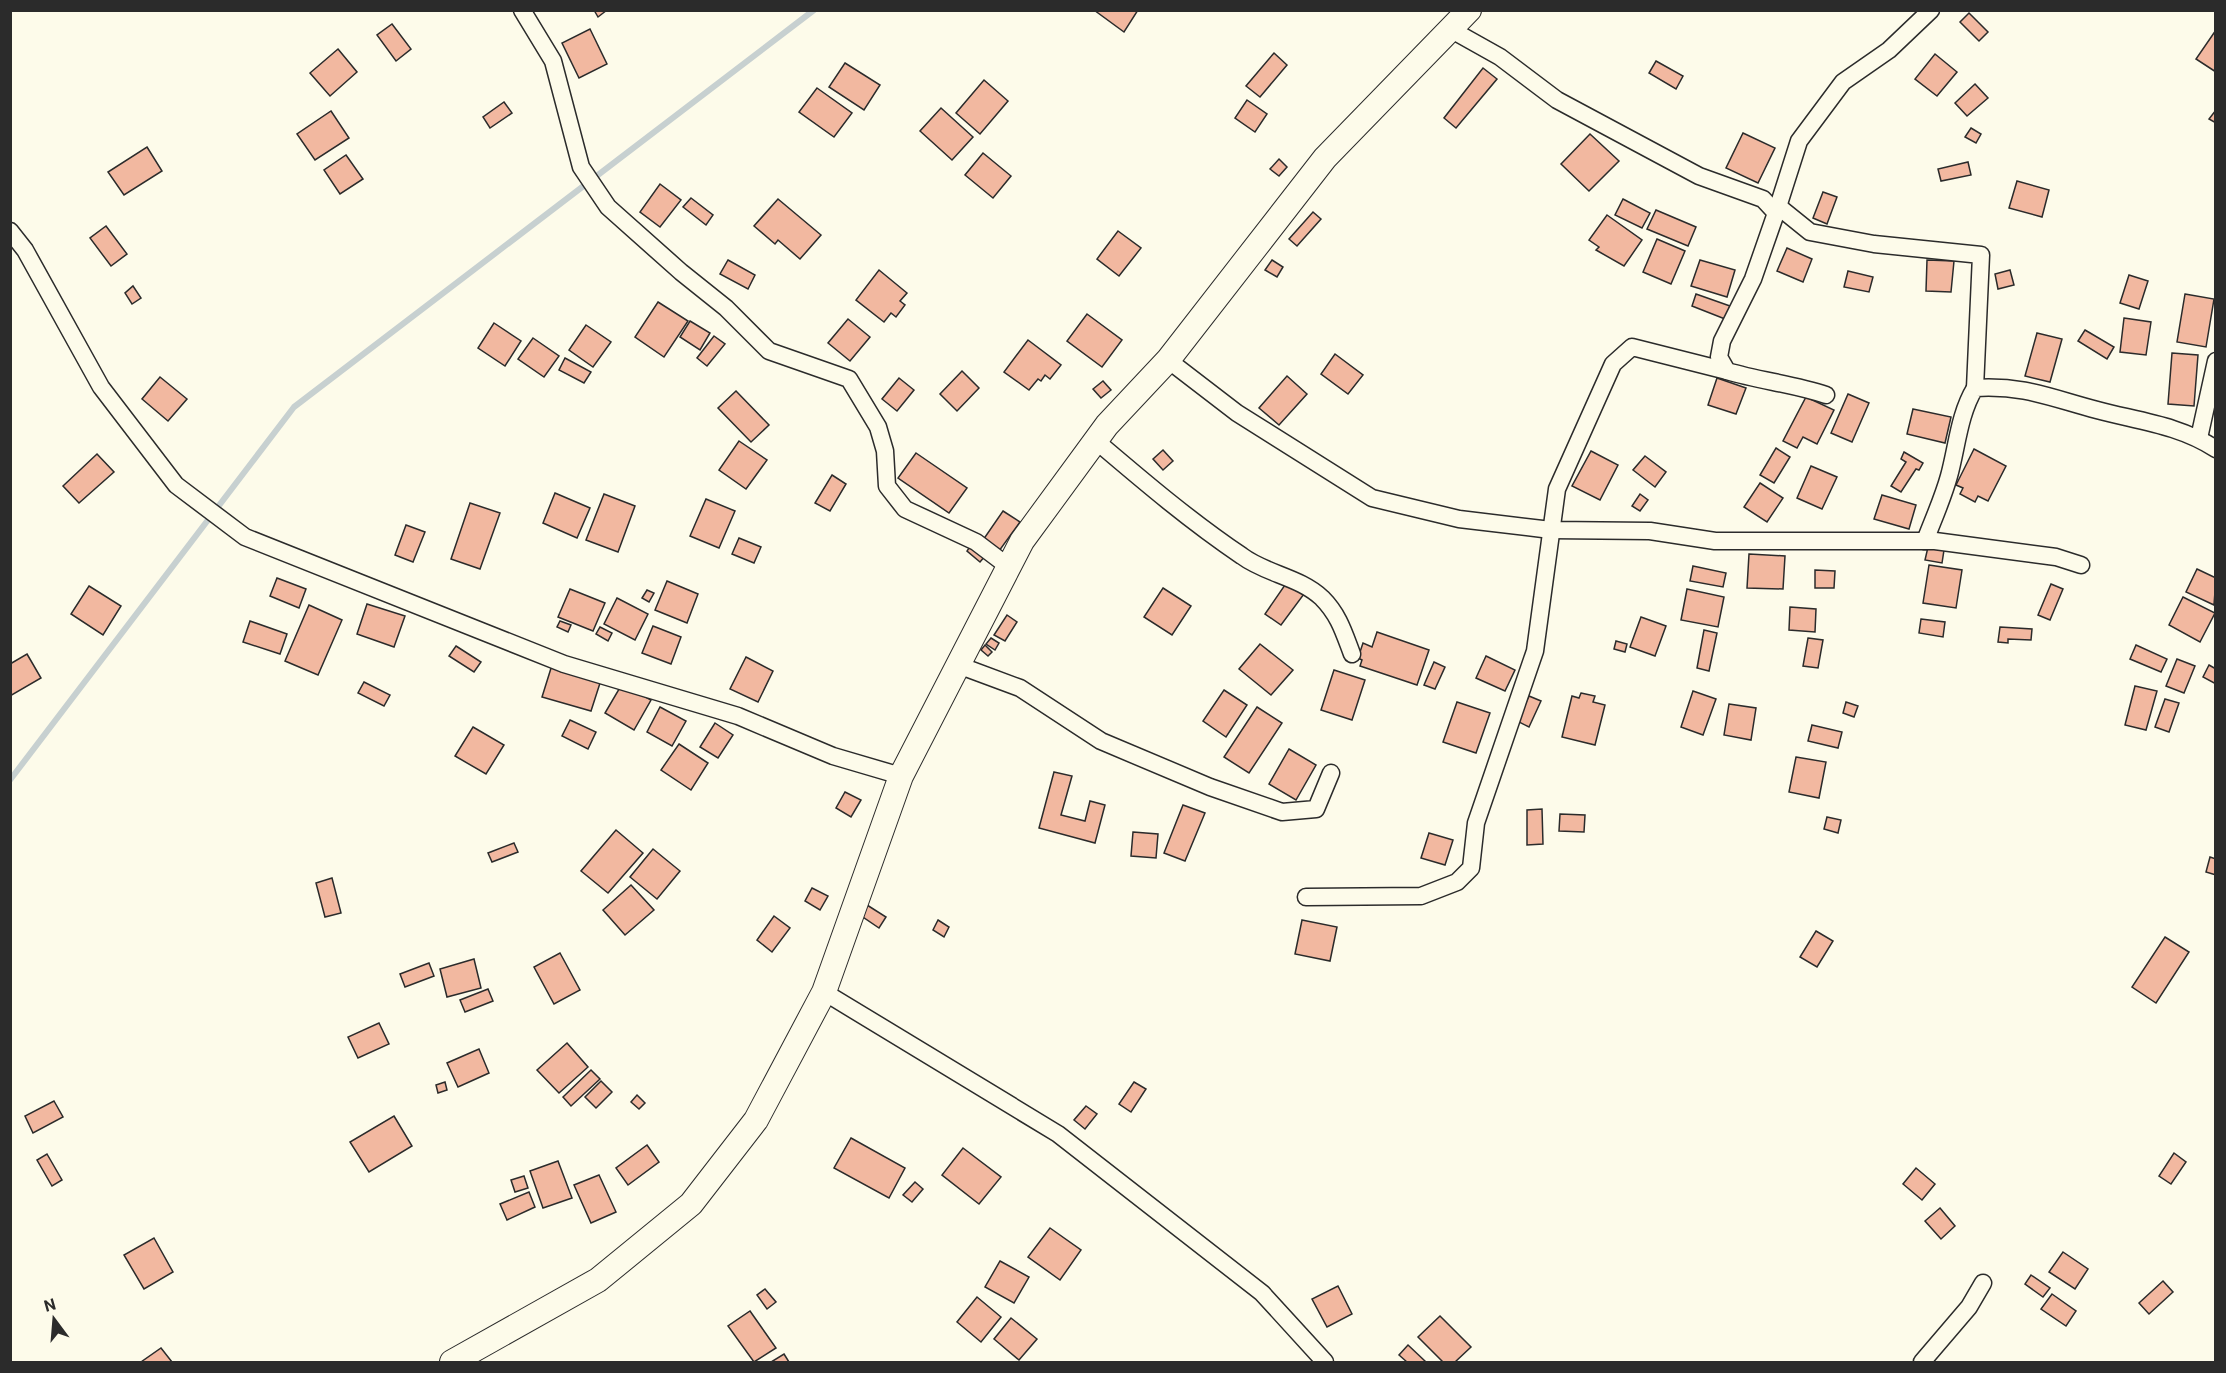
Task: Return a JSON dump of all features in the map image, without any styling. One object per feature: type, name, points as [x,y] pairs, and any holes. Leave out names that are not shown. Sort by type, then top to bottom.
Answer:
[{"type":"street","points":[[522,10],[553,62],[581,167],[608,207],[681,272],[726,308],[769,351],[849,379],[878,427],[885,452],[887,486],[905,509],[976,542],[1009,567]]},
{"type":"street","points":[[452,1362],[598,1280],[691,1204],[756,1120],[824,992],[901,776],[1022,541],[1095,440],[1168,360],[1325,158],[1469,10]]},
{"type":"street","points":[[1727,371],[1719,357],[1722,341],[1753,279],[1778,210],[1799,141],[1843,82],[1889,50],[1931,10]]},
{"type":"street","points":[[1449,29],[1500,57],[1557,100],[1700,176],[1763,199],[1810,232],[1874,244],[1981,255],[1974,388],[1964,405],[1960,433],[1948,479],[1924,541]]},
{"type":"street","points":[[10,231],[25,250],[101,387],[176,484],[245,537],[564,664],[738,716],[833,756],[901,776]]},
{"type":"street","points":[[1306,897],[1421,896],[1457,882],[1471,868],[1476,823],[1535,651],[1557,489],[1613,364],[1632,346],[1758,381],[1798,386],[1826,395]]},
{"type":"street","points":[[1168,360],[1237,414],[1372,498],[1459,519],[1551,530],[1650,531],[1715,541],[1924,541],[2056,556],[2081,565]]},
{"type":"street","points":[[2199,438],[2216,361]]},
{"type":"street","points":[[1974,388],[2006,386],[2064,398],[2095,410],[2174,428],[2216,448]]},
{"type":"street","points":[[1095,440],[1161,496],[1244,558],[1296,581],[1320,596],[1338,615],[1352,654]]},
{"type":"street","points":[[958,665],[1020,688],[1101,741],[1210,788],[1282,812],[1316,809],[1331,773]]},
{"type":"street","points":[[824,992],[1058,1134],[1262,1293],[1325,1362]]},
{"type":"street","points":[[1922,1362],[1969,1307],[1983,1283]]},
{"type":"building","points":[[594,10],[607,10],[598,17]]},
{"type":"building","points":[[1094,10],[1138,10],[1124,32]]},
{"type":"building","points":[[1969,13],[1988,32],[1979,41],[1960,22]]},
{"type":"building","points":[[392,24],[411,49],[396,61],[377,35]]},
{"type":"building","points":[[590,29],[607,64],[579,78],[562,43]]},
{"type":"building","points":[[2216,30],[2216,72],[2196,59]]},
{"type":"building","points":[[338,49],[357,72],[330,96],[310,73]]},
{"type":"building","points":[[1274,53],[1287,65],[1260,97],[1246,86]]},
{"type":"building","points":[[1935,54],[1957,72],[1937,96],[1915,79]]},
{"type":"building","points":[[1656,61],[1683,76],[1676,89],[1649,73]]},
{"type":"building","points":[[845,63],[880,85],[864,110],[829,87]]},
{"type":"building","points":[[1483,68],[1497,79],[1456,128],[1444,118]]},
{"type":"building","points":[[984,80],[1008,101],[980,134],[956,113]]},
{"type":"building","points":[[1975,84],[1988,98],[1967,116],[1955,103]]},
{"type":"building","points":[[817,88],[852,113],[834,137],[799,112]]},
{"type":"building","points":[[1247,100],[1267,114],[1255,132],[1235,118]]},
{"type":"building","points":[[504,102],[512,113],[490,128],[483,117]]},
{"type":"building","points":[[941,108],[973,137],[952,160],[920,131]]},
{"type":"building","points":[[2216,110],[2216,123],[2209,119]]},
{"type":"building","points":[[331,111],[349,138],[315,160],[297,134]]},
{"type":"building","points":[[1971,128],[1981,134],[1976,143],[1965,137]]},
{"type":"building","points":[[1743,133],[1775,148],[1758,183],[1726,168]]},
{"type":"building","points":[[1590,134],[1619,161],[1589,191],[1561,164]]},
{"type":"building","points":[[147,147],[162,171],[124,195],[108,172]]},
{"type":"building","points":[[983,153],[1011,176],[993,198],[965,175]]},
{"type":"building","points":[[346,155],[363,179],[340,194],[324,170]]},
{"type":"building","points":[[1279,159],[1287,167],[1279,176],[1270,169]]},
{"type":"building","points":[[1968,162],[1971,175],[1941,181],[1938,169]]},
{"type":"building","points":[[2017,181],[2049,190],[2042,217],[2009,208]]},
{"type":"building","points":[[660,184],[681,200],[660,227],[640,212]]},
{"type":"building","points":[[1823,192],[1837,197],[1827,224],[1813,218]]},
{"type":"building","points":[[691,198],[713,215],[706,225],[683,207]]},
{"type":"building","points":[[778,199],[821,235],[800,259],[778,240],[775,244],[754,226]]},
{"type":"building","points":[[1623,199],[1650,213],[1642,228],[1615,215]]},
{"type":"building","points":[[1656,210],[1696,227],[1688,246],[1647,229]]},
{"type":"building","points":[[1313,212],[1321,219],[1297,246],[1289,239]]},
{"type":"building","points":[[1607,215],[1642,240],[1624,266],[1596,250],[1599,247],[1589,240]]},
{"type":"building","points":[[106,226],[127,254],[111,266],[90,238]]},
{"type":"building","points":[[1118,231],[1141,248],[1119,276],[1097,259]]},
{"type":"building","points":[[1657,239],[1685,251],[1671,284],[1643,272]]},
{"type":"building","points":[[1787,248],[1812,259],[1803,282],[1777,271]]},
{"type":"building","points":[[728,260],[755,275],[748,289],[720,274]]},
{"type":"building","points":[[1272,260],[1283,267],[1277,277],[1265,270]]},
{"type":"building","points":[[1700,260],[1735,270],[1727,297],[1691,286]]},
{"type":"building","points":[[1927,260],[1954,261],[1951,292],[1926,291]]},
{"type":"building","points":[[879,270],[907,293],[900,301],[905,305],[896,317],[891,313],[884,322],[856,300]]},
{"type":"building","points":[[2010,270],[2014,285],[1998,289],[1995,274]]},
{"type":"building","points":[[1848,271],[1873,277],[1869,292],[1844,287]]},
{"type":"building","points":[[2129,275],[2148,281],[2139,309],[2120,303]]},
{"type":"building","points":[[133,286],[141,298],[132,304],[125,293]]},
{"type":"building","points":[[1696,294],[1730,306],[1725,319],[1692,306]]},
{"type":"building","points":[[2185,294],[2214,299],[2206,347],[2177,342]]},
{"type":"building","points":[[658,302],[688,321],[664,357],[635,337]]},
{"type":"building","points":[[1087,314],[1122,340],[1102,367],[1067,341]]},
{"type":"building","points":[[2124,318],[2151,322],[2146,355],[2120,352]]},
{"type":"building","points":[[848,319],[870,337],[850,361],[828,343]]},
{"type":"building","points":[[690,321],[710,333],[700,350],[680,337]]},
{"type":"building","points":[[494,323],[521,341],[505,366],[478,348]]},
{"type":"building","points":[[586,325],[611,342],[593,367],[569,350]]},
{"type":"building","points":[[2085,330],[2114,347],[2107,359],[2078,341]]},
{"type":"building","points":[[2037,333],[2062,339],[2050,382],[2025,376]]},
{"type":"building","points":[[714,336],[725,344],[707,366],[697,358]]},
{"type":"building","points":[[533,338],[559,356],[544,377],[518,359]]},
{"type":"building","points":[[1028,340],[1061,365],[1050,379],[1045,375],[1041,381],[1038,379],[1029,390],[1004,372]]},
{"type":"building","points":[[2172,353],[2198,355],[2194,406],[2168,404]]},
{"type":"building","points":[[1335,354],[1363,375],[1348,394],[1321,374]]},
{"type":"building","points":[[565,358],[591,372],[584,383],[559,370]]},
{"type":"building","points":[[962,371],[979,388],[957,411],[940,394]]},
{"type":"building","points":[[1287,376],[1307,394],[1279,425],[1259,408]]},
{"type":"building","points":[[160,377],[187,399],[168,421],[142,399]]},
{"type":"building","points":[[899,378],[914,390],[897,411],[882,399]]},
{"type":"building","points":[[1717,378],[1746,388],[1736,414],[1708,405]]},
{"type":"building","points":[[1103,381],[1111,390],[1101,398],[1093,389]]},
{"type":"building","points":[[736,391],[769,425],[751,442],[718,408]]},
{"type":"building","points":[[1848,394],[1869,403],[1852,442],[1831,433]]},
{"type":"building","points":[[1806,397],[1834,410],[1817,444],[1803,437],[1797,448],[1783,441]]},
{"type":"building","points":[[1913,409],[1951,417],[1945,443],[1907,434]]},
{"type":"building","points":[[739,441],[767,460],[746,489],[719,470]]},
{"type":"building","points":[[1776,448],[1790,457],[1774,483],[1760,475]]},
{"type":"building","points":[[1974,449],[2006,466],[1988,501],[1978,496],[1975,502],[1960,494],[1963,488],[1956,485]]},
{"type":"building","points":[[1163,450],[1173,461],[1163,470],[1153,459]]},
{"type":"building","points":[[1591,451],[1618,465],[1600,500],[1572,486]]},
{"type":"building","points":[[1904,452],[1923,463],[1919,470],[1916,469],[1901,492],[1891,486],[1906,462],[1901,459]]},
{"type":"building","points":[[916,453],[967,488],[949,513],[898,478]]},
{"type":"building","points":[[97,454],[114,472],[79,503],[63,486]]},
{"type":"building","points":[[1645,456],[1666,472],[1655,487],[1633,470]]},
{"type":"building","points":[[1811,466],[1837,477],[1822,509],[1797,498]]},
{"type":"building","points":[[832,475],[846,484],[830,511],[815,503]]},
{"type":"building","points":[[1760,483],[1783,498],[1767,522],[1744,507]]},
{"type":"building","points":[[555,493],[590,508],[577,538],[543,523]]},
{"type":"building","points":[[604,494],[635,506],[618,552],[586,540]]},
{"type":"building","points":[[1640,494],[1648,500],[1640,511],[1632,506]]},
{"type":"building","points":[[1882,495],[1916,505],[1909,529],[1874,519]]},
{"type":"building","points":[[706,499],[735,511],[719,548],[690,536]]},
{"type":"building","points":[[470,503],[500,513],[480,569],[451,559]]},
{"type":"building","points":[[1003,511],[1020,522],[999,551],[983,540]]},
{"type":"building","points":[[406,525],[425,532],[413,562],[395,555]]},
{"type":"building","points":[[739,538],[761,547],[754,563],[732,554]]},
{"type":"building","points":[[971,545],[985,556],[980,562],[967,551]]},
{"type":"building","points":[[1928,547],[1944,550],[1942,563],[1925,560]]},
{"type":"building","points":[[1749,554],[1785,556],[1783,589],[1747,588]]},
{"type":"building","points":[[1929,565],[1962,570],[1956,608],[1923,603]]},
{"type":"building","points":[[1693,566],[1726,573],[1723,587],[1690,581]]},
{"type":"building","points":[[2197,569],[2216,578],[2214,605],[2186,592]]},
{"type":"building","points":[[1815,570],[1835,571],[1834,588],[1815,588]]},
{"type":"building","points":[[277,578],[306,589],[299,608],[270,596]]},
{"type":"building","points":[[667,581],[698,594],[687,623],[655,610]]},
{"type":"building","points":[[1287,582],[1304,594],[1281,625],[1265,614]]},
{"type":"building","points":[[2051,584],[2063,589],[2050,620],[2038,615]]},
{"type":"building","points":[[89,586],[121,606],[103,635],[71,614]]},
{"type":"building","points":[[1163,588],[1191,606],[1172,635],[1144,617]]},
{"type":"building","points":[[570,589],[605,603],[593,631],[558,617]]},
{"type":"building","points":[[1687,589],[1724,597],[1718,627],[1681,620]]},
{"type":"building","points":[[647,590],[654,593],[649,602],[642,598]]},
{"type":"building","points":[[2183,597],[2215,613],[2200,642],[2169,625]]},
{"type":"building","points":[[617,598],[648,614],[635,640],[604,624]]},
{"type":"building","points":[[367,604],[405,616],[394,647],[357,634]]},
{"type":"building","points":[[309,605],[342,620],[318,675],[285,661]]},
{"type":"building","points":[[1790,607],[1816,609],[1815,632],[1789,630]]},
{"type":"building","points":[[1007,615],[1017,622],[1005,641],[994,635]]},
{"type":"building","points":[[1641,617],[1666,626],[1655,656],[1630,647]]},
{"type":"building","points":[[1921,619],[1945,622],[1943,637],[1919,633]]},
{"type":"building","points":[[250,621],[287,634],[280,654],[243,642]]},
{"type":"building","points":[[560,621],[571,625],[568,632],[557,627]]},
{"type":"building","points":[[653,626],[681,637],[671,664],[642,653]]},
{"type":"building","points":[[600,627],[612,633],[608,641],[596,634]]},
{"type":"building","points":[[2000,627],[2032,629],[2031,640],[2008,639],[2008,643],[1998,642]]},
{"type":"building","points":[[1704,630],[1717,633],[1709,671],[1697,668]]},
{"type":"building","points":[[1377,632],[1429,650],[1417,685],[1360,666],[1362,660],[1358,658],[1363,643],[1372,647]]},
{"type":"building","points":[[991,638],[999,643],[995,650],[986,644]]},
{"type":"building","points":[[1808,638],[1823,640],[1818,668],[1803,666]]},
{"type":"building","points":[[1616,641],[1627,644],[1625,652],[1614,649]]},
{"type":"building","points":[[1260,644],[1293,670],[1271,695],[1239,669]]},
{"type":"building","points":[[985,645],[992,652],[988,656],[981,650]]},
{"type":"building","points":[[2136,645],[2167,659],[2161,672],[2130,659]]},
{"type":"building","points":[[456,646],[481,662],[474,672],[449,656]]},
{"type":"building","points":[[27,654],[41,678],[10,696],[10,664]]},
{"type":"building","points":[[1486,656],[1515,670],[1505,691],[1476,678]]},
{"type":"building","points":[[746,657],[773,671],[758,702],[730,689]]},
{"type":"building","points":[[2177,659],[2195,666],[2184,693],[2166,686]]},
{"type":"building","points":[[1434,662],[1445,667],[1435,689],[1424,685]]},
{"type":"building","points":[[552,665],[601,680],[591,711],[542,697]]},
{"type":"building","points":[[2209,665],[2216,669],[2216,684],[2203,677]]},
{"type":"building","points":[[1334,670],[1365,680],[1352,720],[1321,710]]},
{"type":"building","points":[[364,682],[390,695],[384,706],[358,693]]},
{"type":"building","points":[[622,684],[651,700],[634,730],[605,713]]},
{"type":"building","points":[[2135,686],[2157,691],[2146,730],[2125,725]]},
{"type":"building","points":[[1224,690],[1247,705],[1226,737],[1203,721]]},
{"type":"building","points":[[1693,691],[1716,699],[1703,735],[1681,727]]},
{"type":"building","points":[[1581,693],[1595,696],[1593,702],[1605,705],[1595,745],[1562,737],[1572,696],[1579,698]]},
{"type":"building","points":[[1529,696],[1541,701],[1529,727],[1517,721]]},
{"type":"building","points":[[2165,699],[2179,703],[2169,732],[2155,727]]},
{"type":"building","points":[[1457,702],[1490,713],[1476,753],[1443,742]]},
{"type":"building","points":[[1846,702],[1858,706],[1854,717],[1843,713]]},
{"type":"building","points":[[1729,704],[1756,708],[1751,740],[1724,735]]},
{"type":"building","points":[[660,707],[686,721],[672,746],[647,732]]},
{"type":"building","points":[[1257,707],[1282,723],[1249,773],[1224,757]]},
{"type":"building","points":[[570,720],[596,732],[588,749],[562,736]]},
{"type":"building","points":[[715,723],[733,735],[718,758],[700,747]]},
{"type":"building","points":[[1812,725],[1842,732],[1838,748],[1808,741]]},
{"type":"building","points":[[473,727],[504,745],[486,774],[455,756]]},
{"type":"building","points":[[679,744],[708,763],[691,790],[661,770]]},
{"type":"building","points":[[1289,749],[1316,765],[1296,800],[1269,784]]},
{"type":"building","points":[[1796,757],[1826,762],[1819,798],[1789,792]]},
{"type":"building","points":[[1054,772],[1072,776],[1061,815],[1085,821],[1090,801],[1105,805],[1095,843],[1039,828]]},
{"type":"building","points":[[845,792],[861,800],[851,817],[836,808]]},
{"type":"building","points":[[1183,805],[1205,813],[1185,861],[1164,853]]},
{"type":"building","points":[[1542,809],[1543,844],[1527,845],[1527,810]]},
{"type":"building","points":[[1560,814],[1585,815],[1584,832],[1559,831]]},
{"type":"building","points":[[1827,817],[1841,820],[1838,833],[1824,829]]},
{"type":"building","points":[[616,830],[643,853],[608,893],[581,871]]},
{"type":"building","points":[[1133,832],[1158,834],[1156,858],[1131,856]]},
{"type":"building","points":[[1429,833],[1453,840],[1445,865],[1421,858]]},
{"type":"building","points":[[514,843],[518,852],[492,862],[488,853]]},
{"type":"building","points":[[653,849],[680,871],[657,899],[630,877]]},
{"type":"building","points":[[2210,857],[2216,859],[2216,875],[2206,872]]},
{"type":"building","points":[[332,878],[341,913],[325,917],[316,883]]},
{"type":"building","points":[[631,885],[654,910],[625,935],[603,910]]},
{"type":"building","points":[[812,888],[828,896],[820,910],[805,901]]},
{"type":"building","points":[[867,905],[886,917],[879,928],[860,915]]},
{"type":"building","points":[[774,916],[790,928],[772,952],[757,940]]},
{"type":"building","points":[[938,920],[949,927],[944,937],[933,930]]},
{"type":"building","points":[[1302,920],[1337,927],[1330,961],[1295,954]]},
{"type":"building","points":[[1816,931],[1833,941],[1817,967],[1800,957]]},
{"type":"building","points":[[2165,937],[2189,952],[2156,1003],[2132,987]]},
{"type":"building","points":[[560,953],[580,990],[554,1004],[534,967]]},
{"type":"building","points":[[474,959],[481,988],[447,997],[440,969]]},
{"type":"building","points":[[429,963],[434,976],[405,987],[400,974]]},
{"type":"building","points":[[488,989],[493,1001],[465,1012],[460,1000]]},
{"type":"building","points":[[379,1023],[389,1044],[358,1058],[348,1037]]},
{"type":"building","points":[[567,1043],[588,1067],[559,1093],[537,1070]]},
{"type":"building","points":[[479,1049],[489,1073],[458,1087],[447,1063]]},
{"type":"building","points":[[591,1070],[600,1079],[571,1106],[563,1097]]},
{"type":"building","points":[[601,1081],[612,1092],[596,1108],[585,1097]]},
{"type":"building","points":[[445,1082],[447,1090],[438,1093],[436,1085]]},
{"type":"building","points":[[1134,1082],[1146,1089],[1131,1112],[1119,1104]]},
{"type":"building","points":[[637,1095],[645,1103],[639,1109],[631,1102]]},
{"type":"building","points":[[54,1101],[63,1117],[33,1133],[25,1116]]},
{"type":"building","points":[[1086,1106],[1097,1114],[1085,1129],[1074,1120]]},
{"type":"building","points":[[394,1116],[412,1146],[369,1172],[350,1142]]},
{"type":"building","points":[[851,1138],[905,1168],[889,1198],[834,1168]]},
{"type":"building","points":[[647,1145],[659,1162],[628,1185],[616,1168]]},
{"type":"building","points":[[963,1148],[1001,1177],[979,1204],[942,1175]]},
{"type":"building","points":[[2174,1153],[2186,1162],[2171,1184],[2159,1176]]},
{"type":"building","points":[[47,1154],[62,1180],[52,1186],[37,1160]]},
{"type":"building","points":[[558,1161],[572,1198],[543,1208],[530,1171]]},
{"type":"building","points":[[1916,1168],[1935,1184],[1922,1200],[1903,1184]]},
{"type":"building","points":[[599,1175],[616,1212],[591,1223],[574,1185]]},
{"type":"building","points":[[524,1176],[528,1188],[515,1192],[511,1180]]},
{"type":"building","points":[[915,1182],[923,1189],[912,1202],[903,1195]]},
{"type":"building","points":[[529,1192],[535,1207],[507,1220],[500,1204]]},
{"type":"building","points":[[1940,1208],[1955,1226],[1941,1239],[1925,1221]]},
{"type":"building","points":[[1050,1228],[1081,1250],[1060,1280],[1028,1257]]},
{"type":"building","points":[[154,1238],[173,1272],[144,1289],[124,1255]]},
{"type":"building","points":[[2063,1252],[2088,1269],[2075,1289],[2049,1272]]},
{"type":"building","points":[[1000,1261],[1029,1277],[1014,1303],[985,1287]]},
{"type":"building","points":[[2031,1275],[2050,1288],[2043,1297],[2025,1284]]},
{"type":"building","points":[[2163,1281],[2173,1292],[2149,1314],[2139,1303]]},
{"type":"building","points":[[1338,1286],[1352,1314],[1327,1327],[1312,1299]]},
{"type":"building","points":[[765,1289],[776,1302],[767,1309],[757,1295]]},
{"type":"building","points":[[2052,1294],[2076,1311],[2066,1326],[2041,1309]]},
{"type":"building","points":[[977,1297],[1001,1317],[981,1342],[957,1322]]},
{"type":"building","points":[[750,1311],[776,1348],[754,1362],[728,1326]]},
{"type":"building","points":[[1440,1316],[1471,1347],[1455,1362],[1443,1362],[1418,1337]]},
{"type":"building","points":[[1011,1318],[1037,1339],[1019,1360],[994,1339]]},
{"type":"building","points":[[1408,1345],[1426,1362],[1407,1362],[1399,1355]]},
{"type":"building","points":[[161,1348],[172,1362],[141,1362]]},
{"type":"building","points":[[784,1354],[789,1362],[771,1362]]},
{"type":"waterway","points":[[10,780],[294,407],[814,10]]}]
